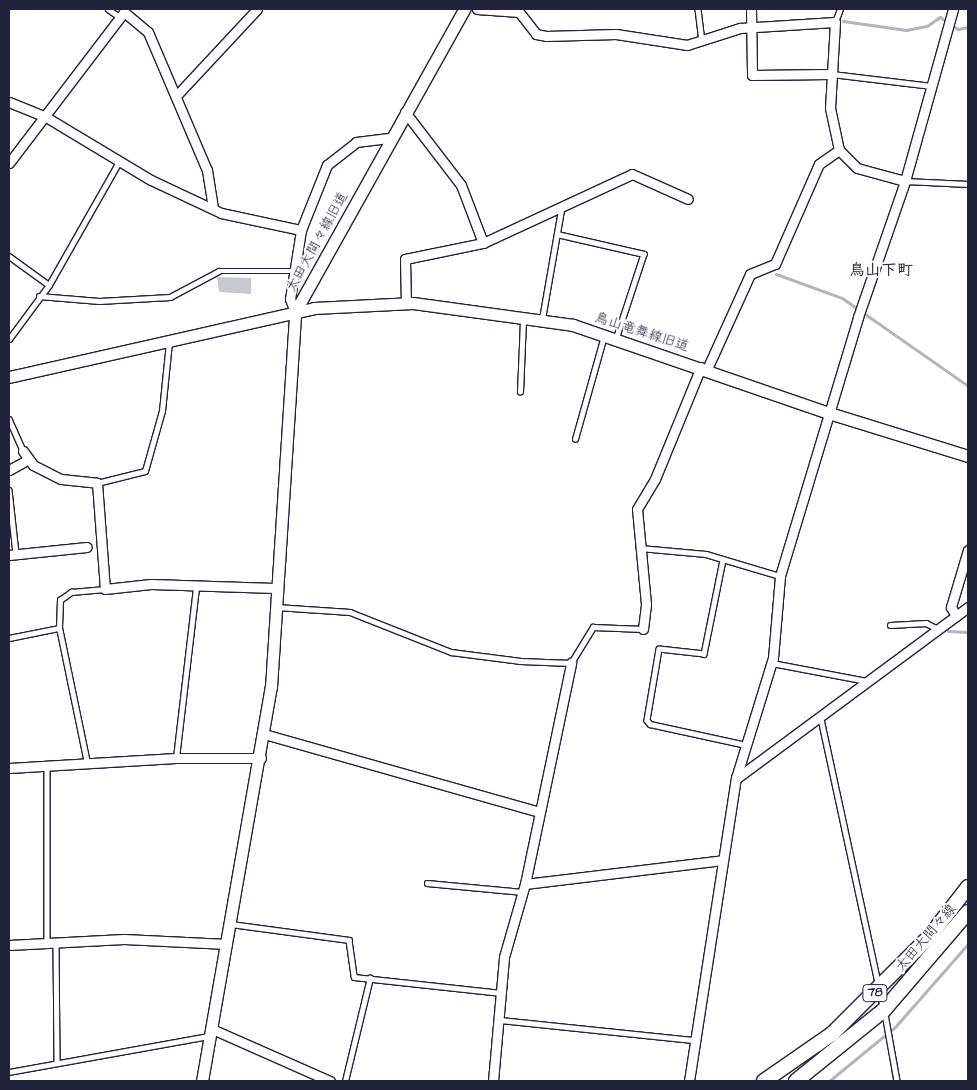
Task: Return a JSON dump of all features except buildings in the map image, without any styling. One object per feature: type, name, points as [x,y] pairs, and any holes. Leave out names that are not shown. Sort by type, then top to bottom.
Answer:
[{"type":"main road","name":"太田大間々線","points":[[764,1081],[832,1034],[930,936],[968,888]]},
{"type":"main road","name":"太田大間々線","points":[[796,1081],[884,1010],[968,912]]},
{"type":"street","points":[[176,96],[257,9]]},
{"type":"street","name":"太田大間々線旧道","points":[[9,378],[294,312],[464,9]]},
{"type":"street","points":[[477,9],[519,12],[536,34],[546,36],[616,34],[687,45],[703,42],[750,27],[835,22],[830,74],[830,108],[839,150],[857,168],[905,181]]},
{"type":"street","points":[[751,9],[750,72],[755,78],[830,74]]},
{"type":"street","points":[[689,1081],[736,778],[748,745],[772,663],[780,576],[829,413],[905,181],[953,9]]},
{"type":"street","points":[[9,163],[46,117],[123,12],[148,32],[207,170],[213,209]]},
{"type":"street","points":[[9,102],[46,117],[119,162],[213,209],[301,230]]},
{"type":"street","points":[[405,112],[461,185],[483,242]]},
{"type":"street","points":[[202,1081],[261,758],[274,658],[274,607],[294,312],[290,299],[296,271],[301,230],[327,165],[356,142],[391,138]]},
{"type":"street","points":[[643,629],[646,604],[638,548],[640,498],[655,479],[704,368],[750,274],[775,264],[819,164],[839,150]]},
{"type":"street","points":[[406,304],[405,259],[483,242],[561,210],[632,174],[688,199]]},
{"type":"street","name":"鳥山竜舞線旧道","points":[[294,312],[406,304],[542,319],[611,337],[829,413],[968,456]]},
{"type":"street","points":[[9,470],[25,456],[62,479],[97,483],[105,589],[151,584],[196,587],[276,588]]},
{"type":"street","points":[[12,554],[88,547]]},
{"type":"street","points":[[956,616],[951,607],[968,550]]},
{"type":"street","points":[[736,778],[821,719],[868,681],[968,607]]},
{"type":"street","points":[[493,1081],[500,1020],[504,957],[524,888],[570,663]]},
{"type":"street","points":[[264,734],[539,812]]},
{"type":"street","points":[[9,768],[176,758],[261,758]]},
{"type":"street","points":[[524,888],[722,860]]},
{"type":"street","points":[[9,945],[124,940],[227,944]]},
{"type":"street","points":[[211,1033],[330,1081]]},
{"type":"lane","points":[[108,9],[123,12]]},
{"type":"lane","points":[[698,9],[703,42]]},
{"type":"lane","points":[[835,22],[840,9]]},
{"type":"lane","points":[[830,74],[932,87]]},
{"type":"lane","points":[[9,339],[49,285],[119,162]]},
{"type":"lane","points":[[905,181],[968,184]]},
{"type":"lane","points":[[542,319],[561,210]]},
{"type":"lane","points":[[557,234],[644,254],[611,337],[575,439]]},
{"type":"lane","points":[[9,256],[49,285]]},
{"type":"lane","points":[[39,296],[99,301],[170,297],[219,271],[296,271]]},
{"type":"lane","points":[[520,392],[523,316]]},
{"type":"lane","points":[[97,483],[145,470],[162,411],[169,340]]},
{"type":"lane","points":[[9,419],[25,456]]},
{"type":"lane","points":[[9,490],[12,554]]},
{"type":"lane","points":[[88,547],[103,546]]},
{"type":"lane","points":[[638,548],[723,560],[780,576]]},
{"type":"lane","points":[[723,560],[704,654],[659,648],[647,720],[650,724],[748,745]]},
{"type":"lane","points":[[176,758],[196,587]]},
{"type":"lane","points":[[87,763],[58,628],[60,600],[71,592],[105,589]]},
{"type":"lane","points":[[274,607],[350,612],[475,658],[570,663],[593,627],[643,629]]},
{"type":"lane","points":[[890,625],[926,624],[938,629]]},
{"type":"lane","points":[[9,638],[58,628]]},
{"type":"lane","points":[[772,663],[868,681]]},
{"type":"lane","points":[[821,719],[880,988],[897,1081]]},
{"type":"lane","points":[[47,767],[57,1062]]},
{"type":"lane","points":[[427,883],[524,888]]},
{"type":"lane","points":[[230,924],[349,940],[350,970],[354,977],[501,992]]},
{"type":"lane","points":[[345,1081],[370,978]]},
{"type":"lane","points":[[500,1020],[696,1040]]},
{"type":"lane","points":[[9,1072],[211,1033]]},
{"type":"waterway","points":[[843,21],[906,30],[927,26],[940,17],[958,29],[968,27]]},
{"type":"waterway","points":[[776,274],[842,298],[968,386]]},
{"type":"waterway","points":[[948,631],[968,632]]},
{"type":"waterway","points":[[829,1081],[895,1027],[968,944]]},
{"type":"waterway","points":[[892,1072],[894,1081]]},
{"type":"district","name":"鳥山下町","points":[[881,270]]}]
